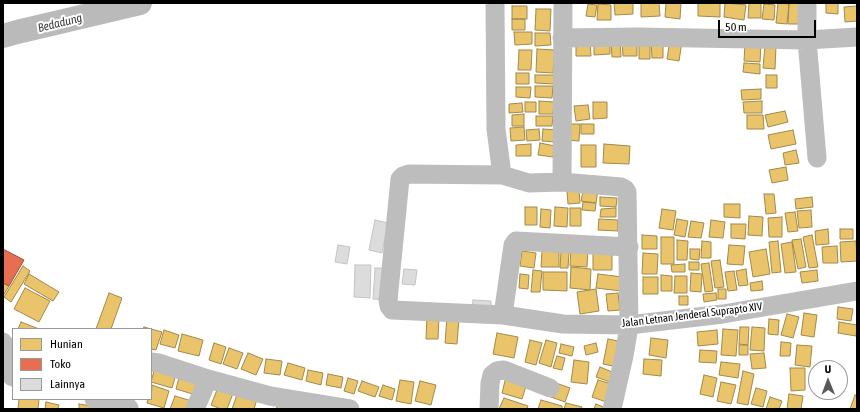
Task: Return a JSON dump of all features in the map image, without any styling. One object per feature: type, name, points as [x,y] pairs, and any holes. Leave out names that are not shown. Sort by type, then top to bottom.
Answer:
[{"type":"street","points":[[495,3],[496,129],[502,175],[529,183],[562,182],[621,187],[625,188],[627,192],[629,325],[624,356],[612,409]]},
{"type":"street","points":[[562,182],[563,3]]},
{"type":"street","points":[[807,3],[807,40],[817,158]]},
{"type":"street","points":[[562,38],[638,37],[807,40],[857,37]]},
{"type":"street","name":"Jalan Letnan Jenderal Suprapto XIV","points":[[502,175],[409,174],[402,176],[399,183],[388,300],[389,306],[392,310],[502,315],[563,324],[629,325],[723,314],[857,291]]},
{"type":"street","points":[[502,315],[512,245],[516,241],[629,247]]},
{"type":"street","points":[[3,342],[6,349],[8,373]]},
{"type":"street","points":[[152,362],[159,362],[208,379],[267,402],[340,408]]},
{"type":"street","points":[[489,409],[490,383],[492,375],[497,371],[504,370],[550,388]]},
{"type":"street","points":[[195,409],[208,379]]},
{"type":"street","points":[[100,400],[131,405]]},
{"type":"building: Hunian","points":[[614,3],[633,3],[633,14],[615,15]]},
{"type":"building: Hunian","points":[[641,3],[659,3],[660,16],[641,17]]},
{"type":"building: Hunian","points":[[666,3],[681,3],[680,19],[665,17]]},
{"type":"building: Hunian","points":[[698,3],[720,3],[720,17],[698,16]]},
{"type":"building: Hunian","points":[[725,3],[746,5],[744,20],[724,17]]},
{"type":"building: Hunian","points":[[749,3],[761,3],[761,18],[748,18]]},
{"type":"building: Hunian","points":[[778,3],[789,4],[787,24],[776,23]]},
{"type":"building: Hunian","points":[[789,3],[806,4],[806,24],[788,24]]},
{"type":"building: Hunian","points":[[826,3],[838,3],[838,14],[826,13]]},
{"type":"building: Hunian","points":[[588,4],[597,5],[595,17],[586,16]]},
{"type":"building: Hunian","points":[[598,4],[611,5],[611,20],[597,20]]},
{"type":"building: Hunian","points":[[764,4],[775,5],[774,20],[762,19]]},
{"type":"building: Hunian","points":[[512,6],[527,6],[527,19],[512,19]]},
{"type":"building: Hunian","points":[[857,6],[857,21],[845,22],[844,7]]},
{"type":"building: Hunian","points":[[536,9],[551,9],[550,31],[535,30]]},
{"type":"building: Hunian","points":[[512,19],[525,19],[525,30],[512,30]]},
{"type":"building: Hunian","points":[[514,32],[532,32],[532,44],[515,45]]},
{"type":"building: Hunian","points":[[535,33],[550,33],[551,45],[535,46]]},
{"type":"building: Hunian","points":[[594,39],[610,39],[610,54],[594,55]]},
{"type":"building: Hunian","points":[[590,40],[591,56],[576,56],[576,41]]},
{"type":"building: Hunian","points":[[611,40],[620,40],[621,57],[612,57]]},
{"type":"building: Hunian","points":[[670,40],[682,42],[679,61],[667,59]]},
{"type":"building: Hunian","points":[[622,41],[637,41],[637,56],[623,56]]},
{"type":"building: Hunian","points":[[639,41],[650,41],[650,59],[639,59]]},
{"type":"building: Hunian","points":[[663,41],[663,58],[652,58],[651,42]]},
{"type":"building: Hunian","points":[[745,44],[761,44],[760,62],[744,61]]},
{"type":"building: Hunian","points":[[765,45],[776,46],[775,69],[763,68]]},
{"type":"building: Hunian","points":[[537,49],[555,50],[553,73],[536,72]]},
{"type":"building: Hunian","points":[[519,50],[532,50],[531,70],[518,70]]},
{"type":"building: Hunian","points":[[744,63],[760,64],[760,74],[743,72]]},
{"type":"building: Hunian","points":[[516,73],[529,73],[529,84],[516,84]]},
{"type":"building: Hunian","points":[[535,75],[554,75],[554,84],[535,83]]},
{"type":"building: Hunian","points":[[766,75],[777,75],[777,88],[766,88]]},
{"type":"building: Hunian","points":[[535,86],[553,86],[552,98],[535,97]]},
{"type":"building: Hunian","points":[[516,87],[531,87],[530,98],[516,97]]},
{"type":"building: Hunian","points":[[761,89],[761,99],[742,100],[741,90]]},
{"type":"building: Hunian","points":[[539,101],[554,102],[553,114],[539,114]]},
{"type":"building: Hunian","points":[[762,101],[762,113],[744,113],[743,102]]},
{"type":"building: Hunian","points":[[525,102],[536,102],[536,112],[525,112]]},
{"type":"building: Hunian","points":[[593,102],[607,102],[607,118],[593,119]]},
{"type":"building: Hunian","points":[[522,103],[523,112],[509,113],[509,104]]},
{"type":"building: Hunian","points":[[588,105],[590,119],[576,121],[574,106]]},
{"type":"building: Hunian","points":[[785,111],[788,122],[768,127],[765,115]]},
{"type":"building: Hunian","points":[[524,114],[524,126],[512,126],[512,115]]},
{"type":"building: Hunian","points":[[747,115],[763,115],[764,129],[747,129]]},
{"type":"building: Hunian","points":[[536,116],[553,116],[552,126],[536,126]]},
{"type":"building: Hunian","points":[[567,124],[580,124],[579,141],[566,140]]},
{"type":"building: Hunian","points":[[581,124],[594,124],[594,134],[581,134]]},
{"type":"building: Hunian","points":[[524,127],[525,140],[511,141],[510,128]]},
{"type":"building: Hunian","points":[[539,129],[540,140],[527,141],[526,130]]},
{"type":"building: Hunian","points":[[543,129],[557,130],[556,142],[542,141]]},
{"type":"building: Hunian","points":[[793,130],[796,144],[771,149],[768,135]]},
{"type":"building: Hunian","points":[[540,143],[555,146],[553,157],[538,155]]},
{"type":"building: Hunian","points":[[531,144],[531,156],[516,156],[516,145]]},
{"type":"building: Hunian","points":[[604,144],[630,146],[629,164],[603,163]]},
{"type":"building: Hunian","points":[[581,145],[596,145],[596,167],[581,167]]},
{"type":"building: Hunian","points":[[796,150],[799,163],[785,165],[783,153]]},
{"type":"building: Hunian","points":[[786,167],[788,180],[772,183],[769,170]]},
{"type":"building: Hunian","points":[[584,186],[598,189],[596,203],[581,201]]},
{"type":"building: Hunian","points":[[579,190],[580,203],[568,204],[567,191]]},
{"type":"building: Hunian","points":[[764,194],[774,194],[776,213],[766,214]]},
{"type":"building: Hunian","points":[[600,197],[617,198],[616,207],[600,206]]},
{"type":"building: Hunian","points":[[812,197],[813,207],[796,209],[795,199]]},
{"type":"building: Hunian","points":[[583,202],[596,203],[595,211],[582,210]]},
{"type":"building: Hunian","points":[[724,204],[740,204],[740,218],[724,217]]},
{"type":"building: Hunian","points":[[525,207],[537,207],[537,225],[525,225]]},
{"type":"building: Hunian","points":[[555,207],[568,208],[567,227],[554,226]]},
{"type":"building: Hunian","points":[[570,208],[581,208],[581,226],[570,226]]},
{"type":"building: Hunian","points":[[616,208],[616,217],[600,217],[601,209]]},
{"type":"building: Hunian","points":[[541,209],[551,210],[550,228],[540,227]]},
{"type":"building: Hunian","points":[[662,209],[676,211],[673,230],[659,228]]},
{"type":"building: Hunian","points":[[811,210],[812,227],[799,228],[797,211]]},
{"type":"building: Hunian","points":[[795,212],[798,231],[788,232],[785,213]]},
{"type":"building: Hunian","points":[[749,216],[763,217],[762,236],[748,235]]},
{"type":"building: Hunian","points":[[782,217],[782,237],[769,237],[768,218]]},
{"type":"building: Hunian","points":[[599,219],[618,220],[618,231],[598,230]]},
{"type":"building: Hunian","points":[[677,219],[688,221],[685,237],[674,235]]},
{"type":"building: Hunian","points":[[711,220],[725,222],[723,238],[709,237]]},
{"type":"building: Hunian","points":[[691,221],[704,223],[701,238],[688,237]]},
{"type":"building: Hunian","points":[[731,224],[746,224],[745,239],[731,238]]},
{"type":"building: Hunian","points":[[828,229],[829,244],[816,245],[815,231]]},
{"type":"building: Hunian","points":[[840,229],[853,229],[853,239],[840,239]]},
{"type":"building: Hunian","points":[[642,235],[657,236],[657,249],[642,249]]},
{"type":"building: Hunian","points":[[812,235],[818,267],[809,268],[803,237]]},
{"type":"building: Hunian","points":[[661,237],[674,237],[674,264],[661,264]]},
{"type":"building: Hunian","points":[[801,239],[806,267],[798,269],[792,240]]},
{"type":"building: Hunian","points":[[677,240],[688,241],[687,260],[677,260]]},
{"type":"building: Hunian","points":[[702,241],[711,242],[711,258],[701,258]]},
{"type":"building: Hunian","points":[[778,241],[781,272],[772,273],[769,242]]},
{"type":"building: Hunian","points":[[856,241],[857,261],[841,262],[840,242]]},
{"type":"building: Hunian","points":[[792,242],[796,272],[785,273],[781,244]]},
{"type":"building: Hunian","points":[[729,245],[745,246],[743,265],[727,264]]},
{"type":"building: Hunian","points":[[837,246],[838,263],[823,263],[822,247]]},
{"type":"building: Hunian","points":[[571,247],[588,248],[587,267],[570,266]]},
{"type":"building: Hunian","points":[[612,248],[612,270],[593,270],[593,249]]},
{"type":"building: Hunian","points":[[690,249],[700,249],[699,260],[690,259]]},
{"type":"building: Hunian","points":[[766,249],[770,274],[753,277],[749,252]]},
{"type":"building: Hunian","points":[[522,251],[536,253],[534,268],[520,266]]},
{"type":"building: Hunian","points":[[542,251],[559,252],[559,267],[541,267]]},
{"type":"building: Hunian","points":[[561,252],[569,252],[568,268],[560,268]]},
{"type":"building: Hunian","points":[[643,253],[658,254],[657,274],[642,274]]},
{"type":"building: Hunian","points":[[720,260],[724,287],[715,288],[711,261]]},
{"type":"building: Hunian","points":[[689,262],[699,262],[699,270],[689,270]]},
{"type":"building: Hunian","points":[[709,263],[713,291],[705,292],[701,264]]},
{"type":"building: Hunian","points":[[685,264],[685,272],[672,272],[671,265]]},
{"type":"building: Hunian","points":[[23,266],[30,271],[11,302],[4,297]]},
{"type":"building: Hunian","points":[[571,267],[591,269],[590,290],[570,288]]},
{"type":"building: Hunian","points":[[746,269],[748,285],[739,286],[736,271]]},
{"type":"building: Hunian","points":[[533,270],[542,271],[540,292],[531,292]]},
{"type":"building: Hunian","points":[[817,270],[818,281],[802,283],[800,272]]},
{"type":"building: Hunian","points":[[734,271],[737,290],[728,291],[725,272]]},
{"type":"building: Hunian","points":[[543,272],[567,272],[567,291],[543,290]]},
{"type":"building: Hunian","points":[[691,273],[702,274],[701,292],[690,291]]},
{"type":"building: Hunian","points":[[29,274],[59,292],[53,301],[24,284]]},
{"type":"building: Hunian","points":[[520,274],[529,275],[528,289],[519,288]]},
{"type":"building: Hunian","points":[[598,274],[623,277],[621,291],[596,288]]},
{"type":"building: Hunian","points":[[661,275],[672,276],[672,291],[661,291]]},
{"type":"building: Hunian","points":[[675,276],[687,276],[687,293],[674,293]]},
{"type":"building: Hunian","points":[[643,277],[658,277],[658,294],[643,294]]},
{"type":"building: Hunian","points":[[762,281],[763,290],[751,291],[750,283]]},
{"type":"building: Hunian","points":[[3,283],[9,286],[3,296]]},
{"type":"building: Hunian","points":[[25,288],[50,301],[39,322],[14,309]]},
{"type":"building: Hunian","points":[[596,289],[599,311],[580,314],[577,292]]},
{"type":"building: Hunian","points":[[718,289],[726,289],[726,299],[718,299]]},
{"type":"building: Hunian","points":[[109,293],[122,298],[111,328],[96,328]]},
{"type":"building: Hunian","points":[[618,293],[620,310],[608,311],[606,294]]},
{"type":"building: Hunian","points":[[716,293],[717,300],[704,302],[703,294]]},
{"type":"building: Hunian","points":[[679,296],[688,296],[688,305],[679,305]]},
{"type":"building: Hunian","points":[[838,307],[853,309],[851,321],[837,319]]},
{"type":"building: Hunian","points":[[804,313],[817,315],[814,337],[801,335]]},
{"type":"building: Hunian","points":[[787,314],[799,317],[793,338],[781,335]]},
{"type":"building: Hunian","points":[[427,315],[439,316],[438,339],[426,339]]},
{"type":"building: Hunian","points":[[447,317],[459,318],[457,344],[445,343]]},
{"type":"building: Hunian","points":[[769,319],[779,320],[778,335],[768,334]]},
{"type":"building: Hunian","points":[[21,322],[36,328],[18,328]]},
{"type":"building: Hunian","points":[[839,322],[857,325],[856,336],[838,333]]},
{"type":"building: Hunian","points":[[740,327],[749,327],[748,345],[739,344]]},
{"type":"building: Hunian","points":[[752,327],[765,328],[764,351],[750,350]]},
{"type":"building: Hunian","points":[[152,329],[162,332],[156,350],[152,349]]},
{"type":"building: Hunian","points":[[723,329],[738,330],[736,356],[721,355]]},
{"type":"building: Hunian","points":[[164,330],[179,335],[175,348],[160,344]]},
{"type":"building: Hunian","points":[[717,330],[718,344],[698,346],[697,332]]},
{"type":"building: Hunian","points":[[497,333],[518,337],[514,358],[493,354]]},
{"type":"building: Hunian","points":[[182,334],[203,340],[199,356],[178,351]]},
{"type":"building: Hunian","points":[[651,338],[668,340],[666,358],[649,355]]},
{"type":"building: Hunian","points":[[608,339],[623,342],[618,367],[603,364]]},
{"type":"building: Hunian","points":[[530,340],[542,343],[536,365],[525,362]]},
{"type":"building: Hunian","points":[[546,340],[557,343],[551,367],[539,363]]},
{"type":"building: Hunian","points":[[781,342],[791,343],[790,356],[780,356]]},
{"type":"building: Hunian","points":[[214,343],[226,347],[221,364],[209,360]]},
{"type":"building: Hunian","points":[[596,343],[598,352],[586,355],[584,346]]},
{"type":"building: Hunian","points":[[561,344],[574,347],[572,356],[559,353]]},
{"type":"building: Hunian","points":[[739,345],[748,345],[748,355],[739,355]]},
{"type":"building: Hunian","points":[[797,345],[812,346],[811,360],[808,360],[808,367],[795,365]]},
{"type":"building: Hunian","points":[[229,348],[243,353],[237,369],[223,364]]},
{"type":"building: Hunian","points":[[700,350],[717,351],[716,363],[699,362]]},
{"type":"building: Hunian","points":[[248,353],[263,359],[256,375],[241,369]]},
{"type":"building: Hunian","points":[[764,353],[766,368],[752,369],[750,354]]},
{"type":"building: Hunian","points":[[557,356],[565,358],[562,370],[553,368]]},
{"type":"building: Hunian","points":[[266,359],[282,361],[280,375],[264,373]]},
{"type":"building: Hunian","points":[[644,359],[662,360],[661,376],[643,374]]},
{"type":"building: Hunian","points":[[574,360],[589,362],[587,384],[571,382]]},
{"type":"building: Hunian","points":[[721,362],[740,364],[738,378],[719,375]]},
{"type":"building: Hunian","points":[[288,363],[305,368],[302,380],[284,375]]},
{"type":"building: Hunian","points":[[155,367],[176,374],[172,388],[152,382]]},
{"type":"building: Hunian","points":[[600,367],[617,374],[613,383],[596,377]]},
{"type":"building: Hunian","points":[[790,368],[805,368],[805,390],[791,391]]},
{"type":"building: Hunian","points":[[308,370],[323,373],[321,385],[306,381]]},
{"type":"building: Hunian","points":[[743,371],[754,374],[748,405],[737,403]]},
{"type":"building: Hunian","points":[[180,374],[201,379],[196,395],[176,389]]},
{"type":"building: Hunian","points":[[328,374],[343,377],[341,388],[326,385]]},
{"type":"building: Hunian","points":[[704,375],[717,378],[713,397],[700,394]]},
{"type":"building: Hunian","points":[[506,377],[527,383],[522,399],[502,393]]},
{"type":"building: Hunian","points":[[348,378],[358,381],[354,394],[344,391]]},
{"type":"building: Hunian","points":[[400,380],[414,382],[411,404],[396,401]]},
{"type":"building: Hunian","points":[[598,380],[615,385],[609,403],[592,397]]},
{"type":"building: Hunian","points":[[362,381],[379,387],[375,397],[358,391]]},
{"type":"building: Hunian","points":[[420,381],[436,385],[431,405],[415,401]]},
{"type":"building: Hunian","points":[[721,382],[736,385],[731,404],[717,401]]},
{"type":"building: Hunian","points":[[556,383],[570,388],[565,402],[551,397]]},
{"type":"building: Hunian","points":[[152,385],[169,391],[164,408],[147,403],[148,400],[152,400]]},
{"type":"building: Hunian","points":[[219,385],[234,391],[227,409],[221,409],[211,405]]},
{"type":"building: Hunian","points":[[383,385],[395,389],[392,400],[379,396]]},
{"type":"building: Hunian","points":[[756,388],[767,391],[763,407],[751,404]]},
{"type":"building: Hunian","points":[[239,389],[258,396],[254,409],[232,409]]},
{"type":"building: Hunian","points":[[789,394],[803,396],[801,409],[787,409]]},
{"type":"building: Hunian","points":[[855,395],[857,396],[857,409],[850,409]]},
{"type":"building: Hunian","points":[[175,396],[192,401],[190,409],[170,409]]},
{"type":"building: Hunian","points":[[770,397],[782,401],[779,409],[766,409]]},
{"type":"building: Hunian","points":[[504,398],[528,406],[527,409],[499,409]]},
{"type":"building: Hunian","points":[[19,400],[39,400],[38,409],[18,409]]},
{"type":"building: Hunian","points":[[541,400],[562,406],[562,409],[538,409]]},
{"type":"building: Hunian","points":[[46,402],[59,405],[58,409],[45,409]]},
{"type":"building: Hunian","points":[[566,403],[582,407],[581,409],[564,409]]},
{"type":"building: Hunian","points":[[79,404],[98,407],[97,409],[79,409]]},
{"type":"building: Hunian","points":[[596,404],[608,409],[594,409]]},
{"type":"building: Hunian","points":[[278,405],[289,409],[276,409]]},
{"type":"building: Toko","points":[[3,249],[24,260],[9,286],[3,283]]},
{"type":"building: Lainnya","points":[[375,220],[388,223],[382,253],[369,250]]},
{"type":"building: Lainnya","points":[[338,245],[350,247],[347,264],[335,262]]},
{"type":"building: Lainnya","points":[[355,265],[371,265],[370,298],[354,297]]},
{"type":"building: Lainnya","points":[[375,268],[388,268],[386,300],[373,299]]},
{"type":"building: Lainnya","points":[[404,269],[417,270],[415,285],[402,284]]},
{"type":"building: Lainnya","points":[[473,300],[491,301],[491,311],[472,310]]},
{"type":"waterway","name":"Bedadung","points":[[3,36],[140,3]]}]
